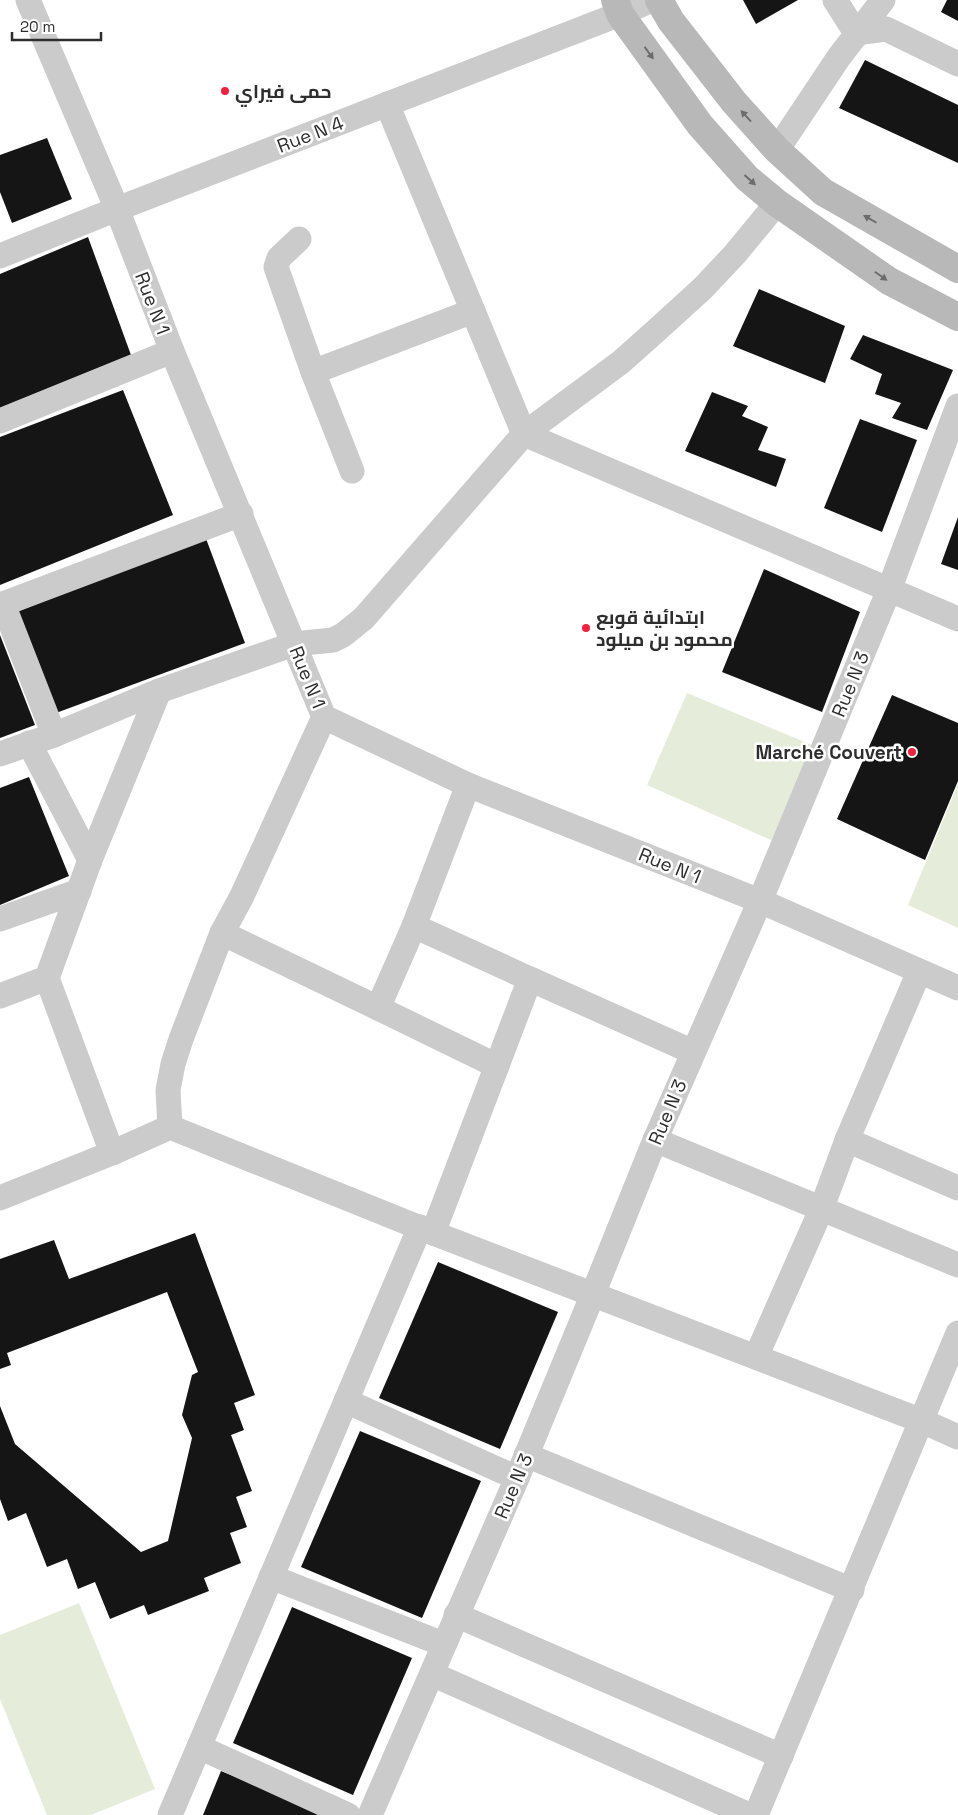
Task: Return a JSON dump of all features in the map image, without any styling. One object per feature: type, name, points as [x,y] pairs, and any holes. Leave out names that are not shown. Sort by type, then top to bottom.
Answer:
[{"type":"main road","points":[[659,0],[671,22],[734,102],[777,150],[823,192],[958,269]]},
{"type":"main road","points":[[617,7],[700,125],[747,178],[777,203],[889,281],[958,317]]},
{"type":"street","name":"Rue N 1","points":[[28,0],[116,209],[172,351],[324,717],[468,785],[760,901],[958,988]]},
{"type":"street","name":"Rue N 4","points":[[0,256],[387,104],[617,7],[652,0]]},
{"type":"street","points":[[835,0],[856,33]]},
{"type":"street","points":[[777,150],[856,33],[884,0]]},
{"type":"street","points":[[884,0],[886,29]]},
{"type":"street","points":[[856,33],[886,29],[958,64]]},
{"type":"street","points":[[387,104],[524,434],[958,619]]},
{"type":"street","points":[[0,754],[54,735],[159,691],[294,644],[334,640],[343,635],[359,623],[524,434],[621,362],[703,288],[777,203]]},
{"type":"street","points":[[299,239],[279,258],[276,267],[313,372],[352,471]]},
{"type":"street","points":[[313,372],[473,311]]},
{"type":"street","points":[[0,421],[172,351]]},
{"type":"street","name":"Rue N 3","points":[[370,1815],[517,1478],[692,1052],[760,901],[889,590],[958,406]]},
{"type":"street","points":[[54,735],[2,604],[240,514]]},
{"type":"street","points":[[112,1153],[47,978],[90,860],[159,691]]},
{"type":"street","points":[[170,1127],[168,1090],[173,1064],[222,933],[242,896],[324,717]]},
{"type":"street","points":[[29,743],[90,860]]},
{"type":"street","points":[[378,1008],[414,926],[468,785]]},
{"type":"street","points":[[0,920],[79,891]]},
{"type":"street","points":[[414,926],[692,1052]]},
{"type":"street","points":[[222,933],[496,1066]]},
{"type":"street","points":[[756,1357],[821,1210],[848,1140],[919,972]]},
{"type":"street","points":[[0,996],[47,978]]},
{"type":"street","points":[[170,1815],[346,1401],[426,1230],[496,1066],[530,979]]},
{"type":"street","points":[[0,1198],[112,1153],[170,1127],[426,1230],[922,1421],[958,1438]]},
{"type":"street","points":[[655,1140],[958,1266]]},
{"type":"street","points":[[848,1140],[958,1188]]},
{"type":"street","points":[[756,1815],[852,1590],[958,1333]]},
{"type":"street","points":[[346,1401],[517,1478]]},
{"type":"street","points":[[526,1455],[852,1590]]},
{"type":"street","points":[[271,1578],[443,1644]]},
{"type":"street","points":[[456,1615],[781,1756]]},
{"type":"street","points":[[432,1674],[749,1815]]},
{"type":"street","points":[[199,1747],[348,1815]]},
{"type":"green space","points":[[687,693],[812,745],[773,841],[647,785]]},
{"type":"green space","points":[[958,784],[958,928],[908,905]]},
{"type":"green space","points":[[79,1603],[155,1789],[91,1815],[47,1815],[0,1699],[0,1635]]},
{"type":"building","points":[[743,0],[798,0],[756,24]]},
{"type":"building","points":[[947,0],[958,0],[958,21],[941,12]]},
{"type":"building","points":[[865,60],[958,105],[958,163],[839,108]]},
{"type":"building","points":[[47,138],[72,199],[12,223],[0,192],[0,155]]},
{"type":"building","points":[[88,237],[131,355],[0,408],[0,274]]},
{"type":"building","points":[[759,289],[845,326],[825,383],[733,346]]},
{"type":"building","points":[[863,335],[953,370],[927,430],[892,418],[901,403],[875,394],[882,374],[850,359]]},
{"type":"building","points":[[123,390],[173,515],[0,585],[0,437]]},
{"type":"building","points":[[712,392],[748,406],[742,416],[768,427],[758,450],[786,459],[776,487],[685,451]]},
{"type":"building","points":[[860,419],[917,440],[882,532],[824,508]]},
{"type":"building","points":[[958,517],[958,570],[941,564]]},
{"type":"building","points":[[205,536],[245,643],[56,713],[14,613]]},
{"type":"building","points":[[764,569],[860,612],[822,712],[722,672]]},
{"type":"building","points":[[0,635],[35,725],[0,738]]},
{"type":"building","name":"Marché Couvert","points":[[892,695],[958,723],[958,781],[925,860],[837,819]]},
{"type":"building","points":[[29,777],[69,876],[0,905],[0,788]]},
{"type":"building","points":[[195,1233],[255,1395],[234,1403],[244,1430],[231,1435],[252,1491],[236,1497],[247,1527],[230,1533],[241,1563],[204,1578],[209,1591],[148,1615],[144,1605],[110,1619],[95,1582],[78,1589],[67,1559],[47,1567],[26,1513],[8,1521],[0,1499],[0,1406],[15,1444],[141,1552],[168,1541],[192,1438],[182,1415],[192,1375],[198,1372],[167,1292],[7,1353],[11,1365],[0,1369],[0,1259],[54,1240],[69,1279]]},
{"type":"building","points":[[438,1262],[558,1312],[500,1449],[379,1398]]},
{"type":"building","points":[[360,1431],[481,1481],[422,1618],[301,1567]]},
{"type":"building","points":[[292,1607],[412,1658],[353,1795],[233,1743]]},
{"type":"building","points":[[221,1771],[330,1815],[203,1815]]},
{"type":"place","name":"حمى فيراي","points":[[225,91]]},
{"type":"place","name":"ابتدائية قوبع محمود بن ميلود","points":[[586,628]]},
{"type":"place","name":"Marché Couvert","points":[[912,752]]}]
